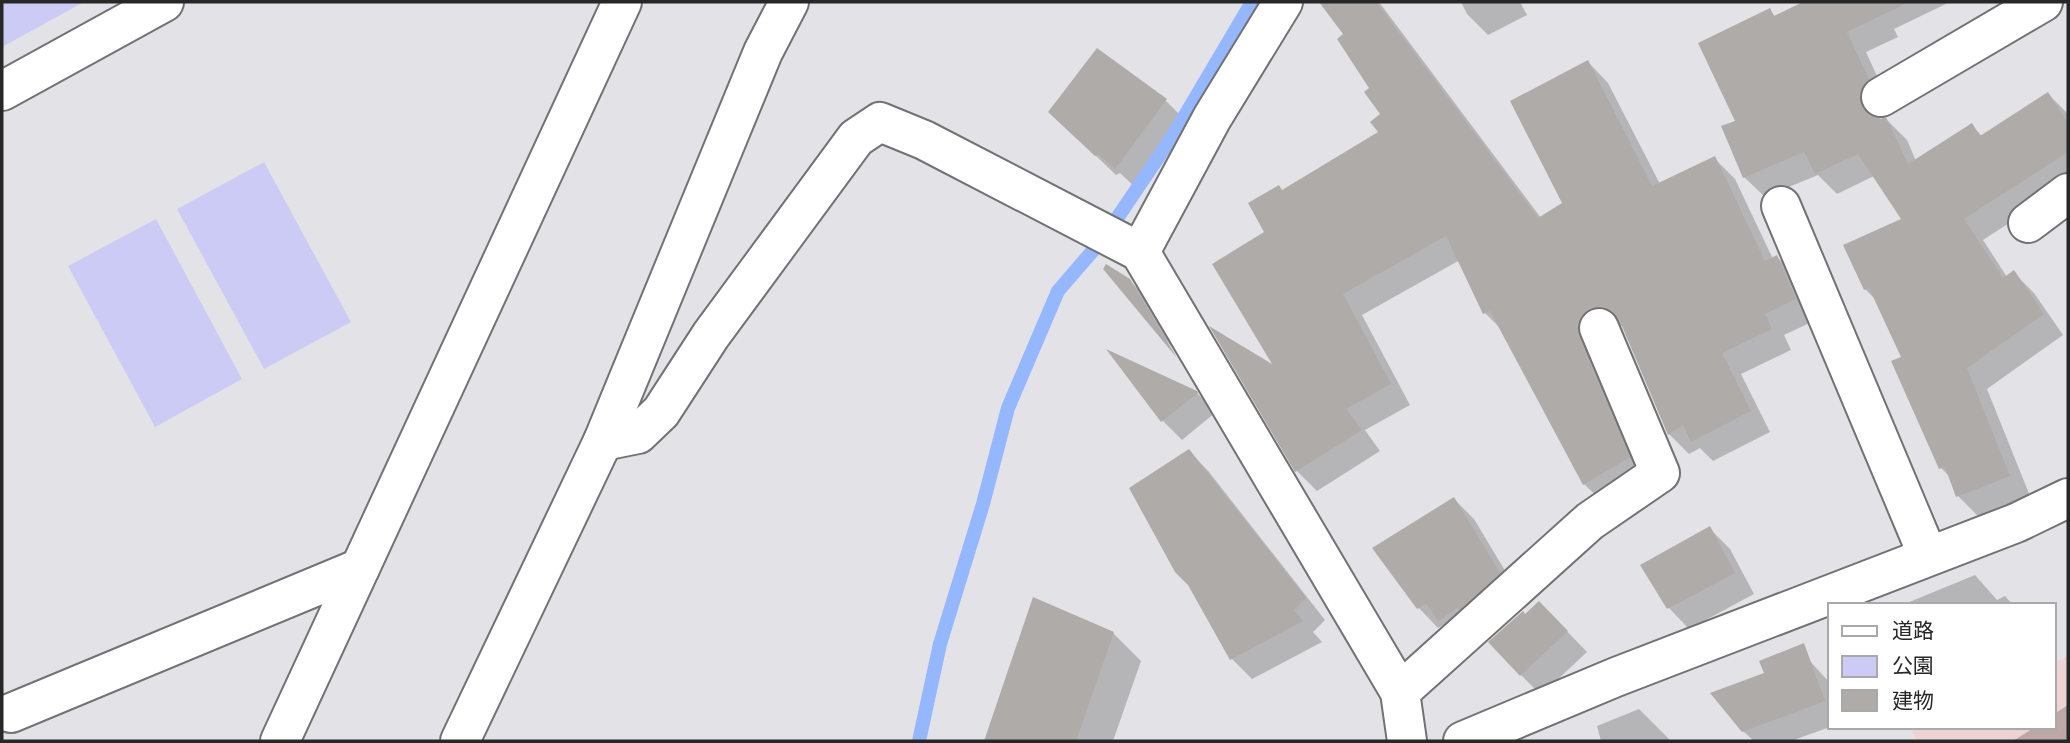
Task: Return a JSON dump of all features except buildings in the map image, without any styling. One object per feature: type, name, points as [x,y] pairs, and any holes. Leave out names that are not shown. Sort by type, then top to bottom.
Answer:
[{"type":"street","points":[[2,91],[164,2]]},
{"type":"street","points":[[280,741],[622,2]]},
{"type":"street","points":[[460,741],[603,441],[763,52],[789,2]]},
{"type":"street","points":[[1115,239],[1212,118],[1283,2]]},
{"type":"street","points":[[1881,97],[2043,2]]},
{"type":"street","points":[[603,441],[638,434],[661,412],[711,335],[856,138],[880,122],[924,140],[1115,239],[1400,692],[1407,741]]},
{"type":"street","points":[[2028,223],[2068,193]]},
{"type":"street","points":[[1781,206],[1928,556]]},
{"type":"street","points":[[1400,692],[1590,521],[1660,473],[1599,328]]},
{"type":"street","points":[[1463,741],[1532,728],[1616,677],[2016,523],[2068,498]]},
{"type":"street","points":[[10,717],[360,568]]},
{"type":"shaded area","points":[[2068,656],[2068,741],[1918,741],[1911,731],[2056,729],[2056,662]]},
{"type":"green space","points":[[2,2],[84,2],[2,47]]},
{"type":"green space","points":[[264,162],[351,322],[264,369],[177,209]]},
{"type":"green space","points":[[156,219],[242,379],[155,427],[68,266]]},
{"type":"waterway","points":[[919,741],[940,644],[983,504],[1008,408],[1058,291],[1103,239],[1174,134],[1252,2]]}]
